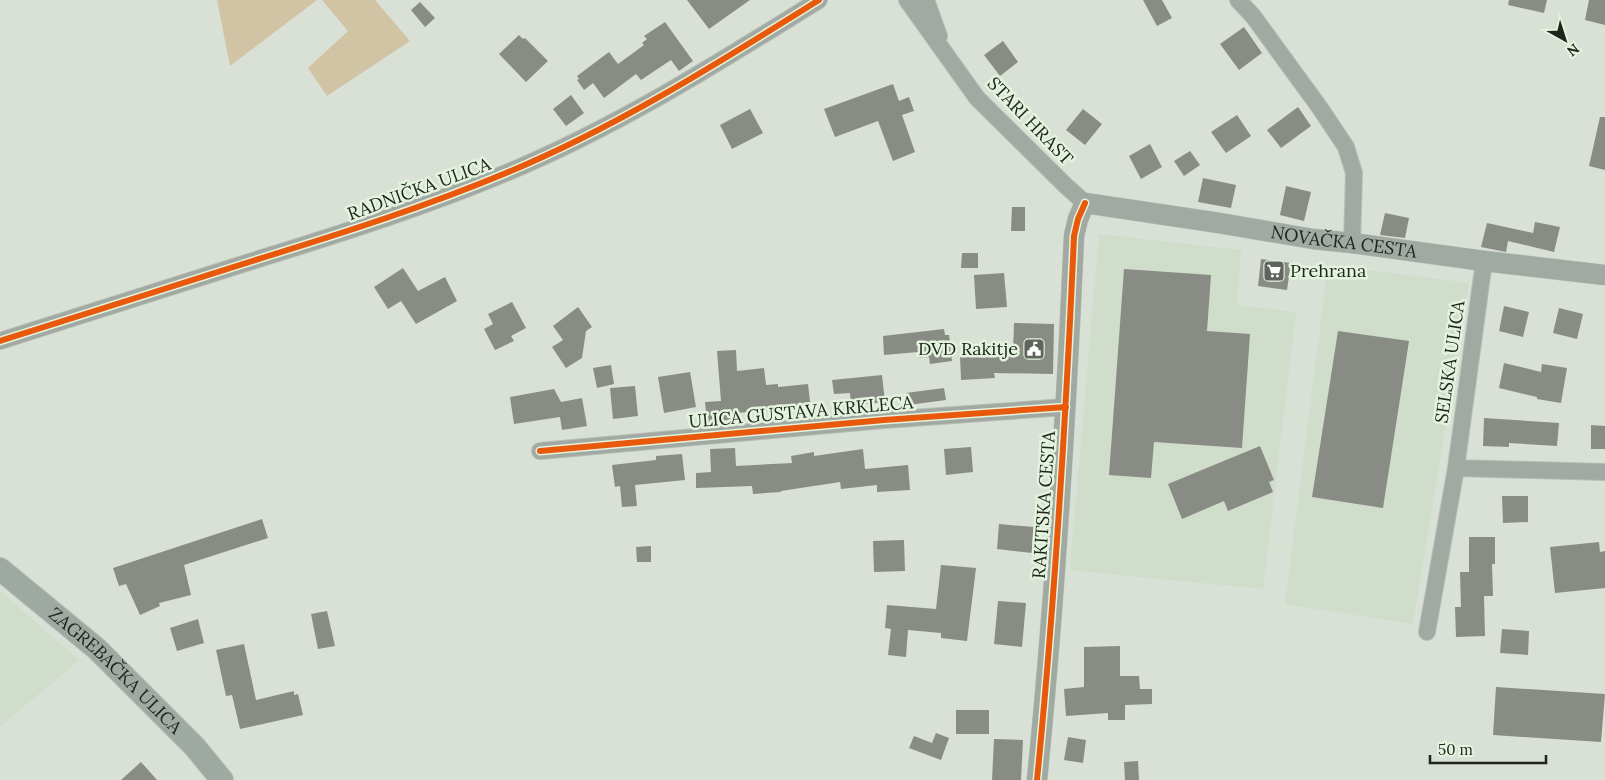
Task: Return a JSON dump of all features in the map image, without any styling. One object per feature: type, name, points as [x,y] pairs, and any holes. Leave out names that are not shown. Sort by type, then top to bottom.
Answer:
[{"type":"main road","name":"ZAGREBAČKA ULICA","points":[[0,569],[97,649],[195,747],[222,780]]},
{"type":"street","name":"RADNIČKA ULICA","points":[[0,341],[419,208],[506,173],[600,130],[693,78],[819,0]]},
{"type":"street","name":"STARI HRAST","points":[[907,0],[976,98],[1085,203]]},
{"type":"street","name":"STARI HRAST","points":[[926,0],[935,26],[952,63]]},
{"type":"street","points":[[1238,0],[1253,16],[1346,147],[1354,172],[1352,243]]},
{"type":"street","name":"NOVAČKA CESTA","points":[[1085,203],[1313,239],[1605,275]]},
{"type":"street","name":"RAKITSKA CESTA","points":[[1037,780],[1047,673],[1066,407],[1074,236],[1078,219],[1085,203]]},
{"type":"street","name":"SELSKA ULICA","points":[[1427,632],[1456,468],[1484,261]]},
{"type":"street","name":"ULICA GUSTAVA KRKLECA","points":[[540,451],[884,420],[1066,407]]},
{"type":"street","points":[[1456,468],[1605,472]]},
{"type":"shaded area","points":[[217,0],[317,0],[230,66]]},
{"type":"shaded area","points":[[322,0],[375,0],[410,41],[327,96],[308,68],[348,31]]},
{"type":"shaded area","points":[[1099,234],[1241,250],[1237,305],[1296,312],[1263,589],[1070,570]]},
{"type":"shaded area","points":[[1328,265],[1469,283],[1413,624],[1285,604]]},
{"type":"shaded area","points":[[0,591],[79,660],[0,727]]},
{"type":"building","points":[[687,0],[750,0],[709,29]]},
{"type":"building","points":[[1143,0],[1162,0],[1172,18],[1157,26]]},
{"type":"building","points":[[1509,0],[1547,0],[1544,13],[1508,5]]},
{"type":"building","points":[[1589,0],[1605,0],[1605,25],[1585,20]]},
{"type":"building","points":[[420,2],[435,18],[425,27],[411,10]]},
{"type":"building","points":[[665,22],[693,61],[679,71],[671,60],[641,80],[636,74],[604,98],[593,83],[584,90],[577,80],[579,79],[577,76],[609,52],[618,64],[644,45],[642,43],[647,39],[644,36]]},
{"type":"building","points":[[1244,27],[1262,53],[1239,70],[1220,44]]},
{"type":"building","points":[[519,35],[523,39],[525,38],[548,61],[526,82],[499,54]]},
{"type":"building","points":[[1003,41],[1018,62],[1000,76],[984,55]]},
{"type":"building","points":[[893,84],[899,101],[909,97],[914,111],[902,115],[915,152],[893,161],[878,121],[835,137],[824,109]]},
{"type":"building","points":[[571,95],[584,113],[566,126],[553,109]]},
{"type":"building","points":[[1298,107],[1311,126],[1281,148],[1267,130]]},
{"type":"building","points":[[750,109],[763,133],[732,149],[720,125]]},
{"type":"building","points":[[1083,109],[1102,124],[1085,145],[1066,130]]},
{"type":"building","points":[[1237,115],[1251,136],[1226,153],[1211,132]]},
{"type":"building","points":[[1600,117],[1605,117],[1605,170],[1589,166]]},
{"type":"building","points":[[1150,144],[1162,167],[1141,179],[1129,156]]},
{"type":"building","points":[[1190,151],[1200,165],[1184,176],[1174,161]]},
{"type":"building","points":[[1203,178],[1236,185],[1231,208],[1198,202]]},
{"type":"building","points":[[1286,186],[1311,192],[1304,221],[1280,215]]},
{"type":"building","points":[[1012,207],[1025,207],[1025,231],[1011,231]]},
{"type":"building","points":[[1385,213],[1409,218],[1405,238],[1380,235]]},
{"type":"building","points":[[1535,222],[1560,227],[1554,252],[1508,241],[1506,252],[1481,247],[1487,223],[1533,233]]},
{"type":"building","points":[[962,253],[978,253],[978,268],[961,268]]},
{"type":"building","points":[[1261,259],[1291,263],[1287,290],[1258,286]]},
{"type":"building","points":[[403,268],[418,291],[445,277],[457,301],[416,324],[401,301],[388,309],[374,287]]},
{"type":"building","points":[[1124,269],[1211,275],[1207,331],[1250,334],[1242,448],[1154,442],[1151,478],[1109,475]]},
{"type":"building","points":[[1004,273],[1007,307],[976,309],[974,275]]},
{"type":"building","points":[[512,302],[526,328],[511,336],[514,341],[495,350],[484,329],[493,324],[488,314]]},
{"type":"building","points":[[1504,306],[1529,312],[1523,337],[1499,331]]},
{"type":"building","points":[[578,307],[592,327],[586,331],[582,358],[566,368],[552,347],[563,340],[553,326]]},
{"type":"building","points":[[1559,308],[1583,314],[1577,339],[1553,333]]},
{"type":"building","name":"DVD Rakitje","points":[[1014,323],[1054,324],[1053,374],[994,373],[995,378],[961,380],[960,355],[1013,353]]},
{"type":"building","points":[[944,329],[945,335],[949,335],[952,361],[930,364],[929,357],[919,358],[918,352],[884,355],[883,336]]},
{"type":"building","points":[[1338,331],[1409,341],[1383,508],[1312,497]]},
{"type":"building","points":[[736,350],[737,371],[764,368],[766,385],[778,384],[778,387],[808,384],[811,410],[787,413],[787,409],[735,413],[736,419],[707,422],[705,402],[721,401],[717,351]]},
{"type":"building","points":[[1504,363],[1541,372],[1542,364],[1567,368],[1561,403],[1537,399],[1537,397],[1499,388]]},
{"type":"building","points":[[611,365],[614,384],[597,388],[593,368]]},
{"type":"building","points":[[690,372],[696,407],[664,413],[658,377]]},
{"type":"building","points":[[882,375],[885,402],[851,405],[850,393],[834,394],[832,380]]},
{"type":"building","points":[[635,386],[638,416],[613,419],[610,388]]},
{"type":"building","points":[[944,388],[946,400],[908,405],[906,393]]},
{"type":"building","points":[[554,389],[561,402],[582,398],[587,426],[562,430],[560,417],[514,424],[510,397]]},
{"type":"building","points":[[1484,418],[1559,423],[1557,446],[1509,443],[1509,447],[1483,446]]},
{"type":"building","points":[[1591,425],[1605,426],[1605,449],[1591,449]]},
{"type":"building","points":[[1260,446],[1274,480],[1269,482],[1273,492],[1228,511],[1224,501],[1182,519],[1168,484]]},
{"type":"building","points":[[971,447],[973,472],[946,475],[944,449]]},
{"type":"building","points":[[735,448],[736,466],[792,463],[791,456],[814,452],[814,456],[863,449],[865,469],[908,465],[910,490],[877,492],[877,485],[841,489],[840,482],[781,492],[753,494],[752,486],[696,488],[696,473],[711,472],[710,449]]},
{"type":"building","points":[[682,454],[685,480],[635,485],[637,506],[622,507],[620,486],[615,487],[612,465],[656,460],[656,456]]},
{"type":"building","points":[[1502,496],[1528,496],[1528,522],[1503,523]]},
{"type":"building","points":[[262,519],[268,538],[184,565],[191,595],[159,603],[160,606],[140,615],[126,584],[119,586],[113,568]]},
{"type":"building","points":[[999,524],[1034,527],[1032,553],[997,549]]},
{"type":"building","points":[[1469,537],[1495,537],[1495,564],[1492,564],[1493,596],[1484,596],[1485,636],[1456,637],[1455,607],[1461,607],[1460,572],[1469,572]]},
{"type":"building","points":[[904,540],[905,571],[874,572],[873,541]]},
{"type":"building","points":[[1599,542],[1600,552],[1605,551],[1605,588],[1555,593],[1550,547]]},
{"type":"building","points":[[651,546],[651,562],[637,562],[636,547]]},
{"type":"building","points":[[941,565],[976,568],[967,641],[941,638],[941,633],[908,630],[906,657],[888,655],[891,629],[885,628],[887,605],[936,609]]},
{"type":"building","points":[[998,601],[1026,603],[1022,647],[994,644]]},
{"type":"building","points":[[327,611],[335,646],[318,649],[311,614]]},
{"type":"building","points":[[198,619],[204,643],[177,651],[170,628]]},
{"type":"building","points":[[1502,629],[1529,631],[1528,655],[1500,653]]},
{"type":"building","points":[[244,644],[256,700],[294,691],[294,695],[298,694],[303,715],[240,729],[232,695],[226,696],[216,650]]},
{"type":"building","points":[[1120,646],[1120,676],[1139,676],[1140,689],[1152,689],[1152,704],[1125,705],[1125,720],[1108,720],[1108,713],[1066,716],[1064,689],[1084,687],[1084,647]]},
{"type":"building","points":[[1496,687],[1605,694],[1601,742],[1493,735]]},
{"type":"building","points":[[956,710],[989,710],[989,734],[956,734]]},
{"type":"building","points":[[936,733],[949,738],[941,760],[909,748],[914,736],[932,743]]},
{"type":"building","points":[[1068,737],[1086,740],[1083,763],[1064,760]]},
{"type":"building","points":[[994,739],[1023,740],[1021,780],[992,780]]},
{"type":"building","points":[[1138,761],[1139,780],[1125,780],[1124,762]]},
{"type":"building","points":[[141,762],[157,780],[121,780]]},
{"type":"cycle path","points":[[0,341],[356,228],[446,197],[506,173],[627,115],[819,0]]},
{"type":"cycle path","points":[[1037,780],[1059,508],[1074,236],[1078,219],[1085,203]]},
{"type":"cycle path","points":[[540,451],[884,420],[1066,407]]},
{"type":"place","name":"Prehrana","points":[[1274,271]]},
{"type":"place","name":"DVD Rakitje","points":[[1034,349]]}]
